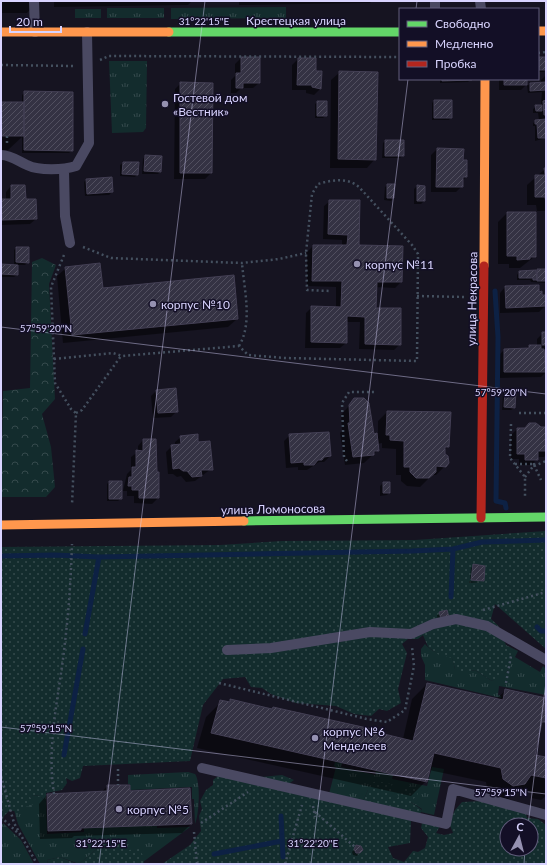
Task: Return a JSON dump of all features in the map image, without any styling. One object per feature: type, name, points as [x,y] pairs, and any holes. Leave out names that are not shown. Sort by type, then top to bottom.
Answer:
[{"type":"street","name":"Крестецкая улица","points":[[1,32],[399,32]]},
{"type":"street","name":"улица Некрасова","points":[[481,518],[485,80]]},
{"type":"street","name":"улица Ломоносова","points":[[1,525],[546,517]]},
{"type":"lane","points":[[34,1],[35,32]]},
{"type":"lane","points":[[1,155],[7,155],[28,166],[64,170],[76,166],[89,143],[86,32]]},
{"type":"lane","points":[[64,170],[65,216],[70,243]]},
{"type":"lane","points":[[227,650],[271,648],[370,632],[411,634],[433,624],[456,619],[487,626],[546,660]]},
{"type":"lane","points":[[202,768],[446,824],[454,790],[546,815]]},
{"type":"path","points":[[166,56],[399,56]]},
{"type":"path","points":[[54,359],[113,353],[122,356],[239,346],[248,355],[285,358],[417,361],[418,254],[412,245],[354,182],[342,180],[327,181],[318,184],[312,194],[306,253],[307,290],[330,291]]},
{"type":"path","points":[[70,243],[111,258],[242,263],[280,259],[306,253]]},
{"type":"path","points":[[239,346],[245,336],[246,320],[242,263]]},
{"type":"path","points":[[417,296],[484,296]]},
{"type":"path","points":[[76,413],[82,410],[122,356]]},
{"type":"path","points":[[346,461],[344,457],[342,403],[349,392],[374,392]]},
{"type":"path","points":[[519,413],[546,413]]},
{"type":"path","points":[[511,424],[510,458],[525,477]]},
{"type":"path","points":[[534,460],[534,465],[540,480]]},
{"type":"path","points":[[515,464],[534,465],[546,461]]},
{"type":"path","points":[[525,496],[525,477],[534,465]]},
{"type":"path","points":[[477,612],[546,592]]},
{"type":"path","points":[[219,683],[367,719],[387,722],[405,710],[414,666],[411,634]]},
{"type":"path","points":[[506,683],[514,641]]},
{"type":"path","points":[[118,769],[118,785]]},
{"type":"path","points":[[1,776],[14,823],[37,864]]},
{"type":"path","points":[[201,823],[262,783]]},
{"type":"path","points":[[285,864],[306,792]]},
{"type":"path","points":[[314,812],[355,847]]},
{"type":"path","points":[[1,817],[22,836]]},
{"type":"path","points":[[194,832],[196,864]]},
{"type":"green space","points":[[286,7],[286,18],[171,19],[171,8]]},
{"type":"green space","points":[[107,8],[164,8],[164,18],[107,18]]},
{"type":"green space","points":[[75,9],[101,9],[101,18],[75,18]]},
{"type":"green space","points":[[109,61],[147,61],[146,128],[143,132],[112,133]]},
{"type":"green space","points":[[42,258],[56,265],[49,284],[55,399],[42,414],[51,447],[55,487],[46,497],[1,497],[3,391],[30,388],[32,262]]},
{"type":"green space","points":[[546,531],[546,649],[495,604],[491,619],[500,628],[512,656],[509,669],[496,679],[492,681],[475,670],[463,673],[455,669],[452,658],[439,655],[428,647],[423,635],[418,639],[408,639],[402,644],[407,653],[398,689],[401,703],[387,711],[379,709],[371,716],[354,714],[336,706],[296,703],[271,694],[262,688],[251,687],[245,677],[223,679],[203,705],[190,761],[83,766],[80,778],[72,781],[66,778],[67,783],[62,790],[46,793],[46,802],[40,796],[33,795],[30,797],[33,801],[31,807],[27,806],[23,811],[9,811],[4,816],[1,826],[1,547],[220,545],[282,541],[415,540]]},
{"type":"green space","points":[[425,644],[437,653],[452,657],[455,669],[475,670],[492,681],[508,671],[506,645],[518,651],[515,657],[540,672],[543,666],[546,669],[546,695],[499,686],[498,695],[501,696],[501,698],[425,680],[425,665],[421,656],[421,649]]},
{"type":"green space","points":[[335,762],[342,763],[341,767],[375,775],[376,771],[393,775],[392,779],[427,786],[432,767],[444,769],[434,815],[421,812],[422,809],[411,802],[368,790],[364,799],[357,800],[329,794],[336,767],[334,766]]},
{"type":"green space","points":[[188,772],[195,774],[199,791],[195,824],[192,787],[130,790],[130,784],[128,784],[128,775]]},
{"type":"green space","points":[[282,775],[294,780],[287,785],[357,800],[364,799],[371,783],[377,781],[391,784],[394,791],[392,796],[398,798],[400,789],[407,785],[414,788],[418,794],[411,802],[422,810],[420,814],[411,821],[410,843],[388,847],[393,858],[404,862],[413,851],[418,852],[425,848],[428,837],[421,828],[422,823],[436,818],[439,828],[436,833],[444,835],[453,833],[449,823],[455,810],[462,802],[483,801],[526,814],[527,817],[499,817],[499,857],[539,857],[539,820],[546,825],[546,864],[162,864],[190,845],[201,831],[199,816],[202,809],[200,801],[206,790],[213,785],[213,780],[218,776],[261,777]]},
{"type":"green space","points":[[30,796],[40,796],[46,802],[47,834],[84,832],[84,828],[157,825],[157,828],[190,827],[143,862],[143,856],[129,850],[123,845],[99,847],[79,864],[60,857],[47,860],[48,864],[40,864],[18,824],[14,810],[17,811],[26,806],[31,800]]},
{"type":"green space","points":[[3,823],[21,840],[34,864],[1,864],[1,826]]},
{"type":"green space","points":[[115,844],[123,845],[129,850],[140,849],[144,864],[79,864],[99,847],[108,848]]},
{"type":"green space","points":[[60,857],[77,864],[48,864],[47,860]]},
{"type":"building","points":[[241,57],[260,57],[260,83],[243,83],[243,88],[236,88],[236,73],[241,73]]},
{"type":"building","points":[[539,57],[546,57],[546,70],[539,70]]},
{"type":"building","points":[[298,58],[316,58],[316,71],[322,71],[321,89],[312,87],[312,85],[297,85]]},
{"type":"building","points":[[339,71],[378,72],[376,160],[338,159]]},
{"type":"building","points":[[442,80],[472,80],[442,81]]},
{"type":"building","points":[[504,80],[527,80],[527,85],[504,85]]},
{"type":"building","points":[[180,82],[213,83],[212,173],[180,173]]},
{"type":"building","points":[[546,82],[546,90],[530,91],[530,83]]},
{"type":"building","points":[[24,91],[73,92],[73,151],[24,150]]},
{"type":"building","points":[[434,100],[452,100],[452,118],[434,118]]},
{"type":"building","points":[[546,100],[546,115],[544,115],[543,101]]},
{"type":"building","points":[[317,101],[327,101],[327,116],[317,116]]},
{"type":"building","points":[[1,102],[24,102],[24,136],[1,136]]},
{"type":"building","points":[[535,105],[542,105],[542,111],[536,111]]},
{"type":"building","points":[[546,119],[546,138],[538,138],[537,124],[535,124],[535,120]]},
{"type":"building","points":[[385,140],[404,140],[404,156],[385,156]]},
{"type":"building","points":[[437,148],[464,149],[463,160],[467,160],[467,177],[463,177],[463,187],[436,187]]},
{"type":"building","points":[[145,155],[162,156],[161,172],[144,171]]},
{"type":"building","points":[[123,162],[139,162],[138,175],[122,174]]},
{"type":"building","points":[[544,168],[546,168],[546,203],[545,197],[535,197],[535,175],[545,175]]},
{"type":"building","points":[[112,177],[113,192],[87,194],[86,179]]},
{"type":"building","points":[[387,184],[395,184],[394,198],[387,198]]},
{"type":"building","points":[[11,185],[25,185],[26,199],[36,199],[37,219],[2,220],[1,199],[11,199]]},
{"type":"building","points":[[417,185],[425,186],[425,201],[417,201]]},
{"type":"building","name":"корпус №11","points":[[329,200],[360,200],[359,245],[403,246],[402,282],[377,282],[376,308],[401,308],[401,345],[365,344],[365,317],[347,316],[347,343],[311,342],[311,306],[341,307],[342,281],[312,281],[313,245],[347,245],[348,235],[328,234]]},
{"type":"building","points":[[507,212],[536,212],[536,257],[517,260],[517,256],[507,256]]},
{"type":"building","points":[[16,247],[29,247],[29,263],[16,262]]},
{"type":"building","name":"корпус №10","points":[[100,263],[103,288],[234,275],[238,319],[72,335],[65,267]]},
{"type":"building","points":[[1,264],[18,265],[18,275],[1,274]]},
{"type":"building","points":[[537,269],[546,269],[546,281],[537,281]]},
{"type":"building","points":[[536,270],[537,280],[533,280],[533,278],[519,278],[519,271]]},
{"type":"building","points":[[539,285],[539,292],[542,291],[542,295],[545,295],[546,306],[506,308],[505,286]]},
{"type":"building","points":[[542,332],[546,332],[546,345],[542,345]]},
{"type":"building","points":[[529,345],[541,345],[541,349],[544,349],[546,372],[504,372],[504,349],[529,348]]},
{"type":"building","points":[[176,388],[178,412],[158,413],[156,390]]},
{"type":"building","points":[[505,390],[516,391],[515,408],[504,407]]},
{"type":"building","points":[[354,398],[364,398],[369,403],[374,434],[377,433],[379,451],[374,451],[374,455],[353,457],[348,423],[350,423],[349,405]]},
{"type":"building","points":[[387,411],[451,412],[449,447],[445,447],[445,454],[448,456],[449,463],[446,467],[436,466],[436,472],[429,478],[416,478],[410,472],[410,467],[404,467],[404,441],[390,440],[390,435],[386,435]]},
{"type":"building","points":[[529,423],[536,423],[541,427],[546,427],[546,451],[538,451],[538,460],[525,460],[525,454],[517,454],[517,428],[525,428]]},
{"type":"building","points":[[329,432],[331,456],[318,460],[314,465],[304,465],[304,462],[291,463],[289,434]]},
{"type":"building","points":[[198,434],[198,442],[210,441],[213,470],[201,470],[202,476],[192,477],[187,471],[183,471],[179,468],[173,469],[171,445],[181,444],[180,436]]},
{"type":"building","points":[[143,439],[156,439],[157,472],[159,472],[159,498],[139,498],[139,490],[132,490],[132,486],[128,486],[129,477],[132,477],[132,467],[136,467],[136,450],[143,451]]},
{"type":"building","points":[[109,481],[122,481],[122,499],[109,499]]},
{"type":"building","points":[[383,482],[390,482],[390,493],[383,493]]},
{"type":"building","points":[[473,564],[485,566],[484,581],[471,580]]},
{"type":"building","points":[[447,610],[449,617],[441,619],[439,612]]},
{"type":"building","name":"корпус №6 Менделеев","points":[[427,683],[503,700],[505,689],[546,698],[544,713],[546,713],[546,719],[545,722],[542,722],[535,755],[546,757],[546,778],[531,775],[525,784],[513,786],[503,779],[501,768],[434,753],[427,782],[211,733],[220,700],[230,702],[230,699],[385,732],[384,734],[413,741]]},
{"type":"building","name":"корпус №5","points":[[107,785],[130,785],[130,791],[190,788],[192,824],[81,828],[81,830],[48,831],[47,794],[107,791]]},
{"type":"building","points":[[356,845],[361,846],[363,850],[360,853],[356,853],[354,849]]},
{"type":"waterway","points":[[495,291],[498,337],[496,501],[505,503],[506,508]]},
{"type":"waterway","points":[[1,556],[54,555],[99,557],[412,551],[453,549],[482,542],[546,540]]},
{"type":"waterway","points":[[451,597],[453,549]]},
{"type":"waterway","points":[[85,634],[99,557]]},
{"type":"waterway","points":[[537,627],[541,631],[546,631]]},
{"type":"waterway","points":[[64,755],[83,649]]},
{"type":"waterway","points":[[281,816],[283,857]]},
{"type":"waterway","points":[[214,854],[282,841]]},
{"type":"traffic: fast","points":[[169,32],[399,32]]},
{"type":"traffic: fast","points":[[244,521],[546,517]]},
{"type":"traffic: slow","points":[[539,31],[546,31]]},
{"type":"traffic: slow","points":[[1,32],[169,32]]},
{"type":"traffic: slow","points":[[484,266],[485,80]]},
{"type":"traffic: slow","points":[[1,525],[244,521]]},
{"type":"traffic: jam","points":[[481,518],[484,266]]},
{"type":"place","name":"Гостевой дом «Вестник»","points":[[165,104]]},
{"type":"place","name":"корпус №11","points":[[357,264]]},
{"type":"place","name":"корпус №10","points":[[153,304]]},
{"type":"place","name":"корпус №6 Менделеев","points":[[315,738]]},
{"type":"place","name":"корпус №5","points":[[119,809]]}]
